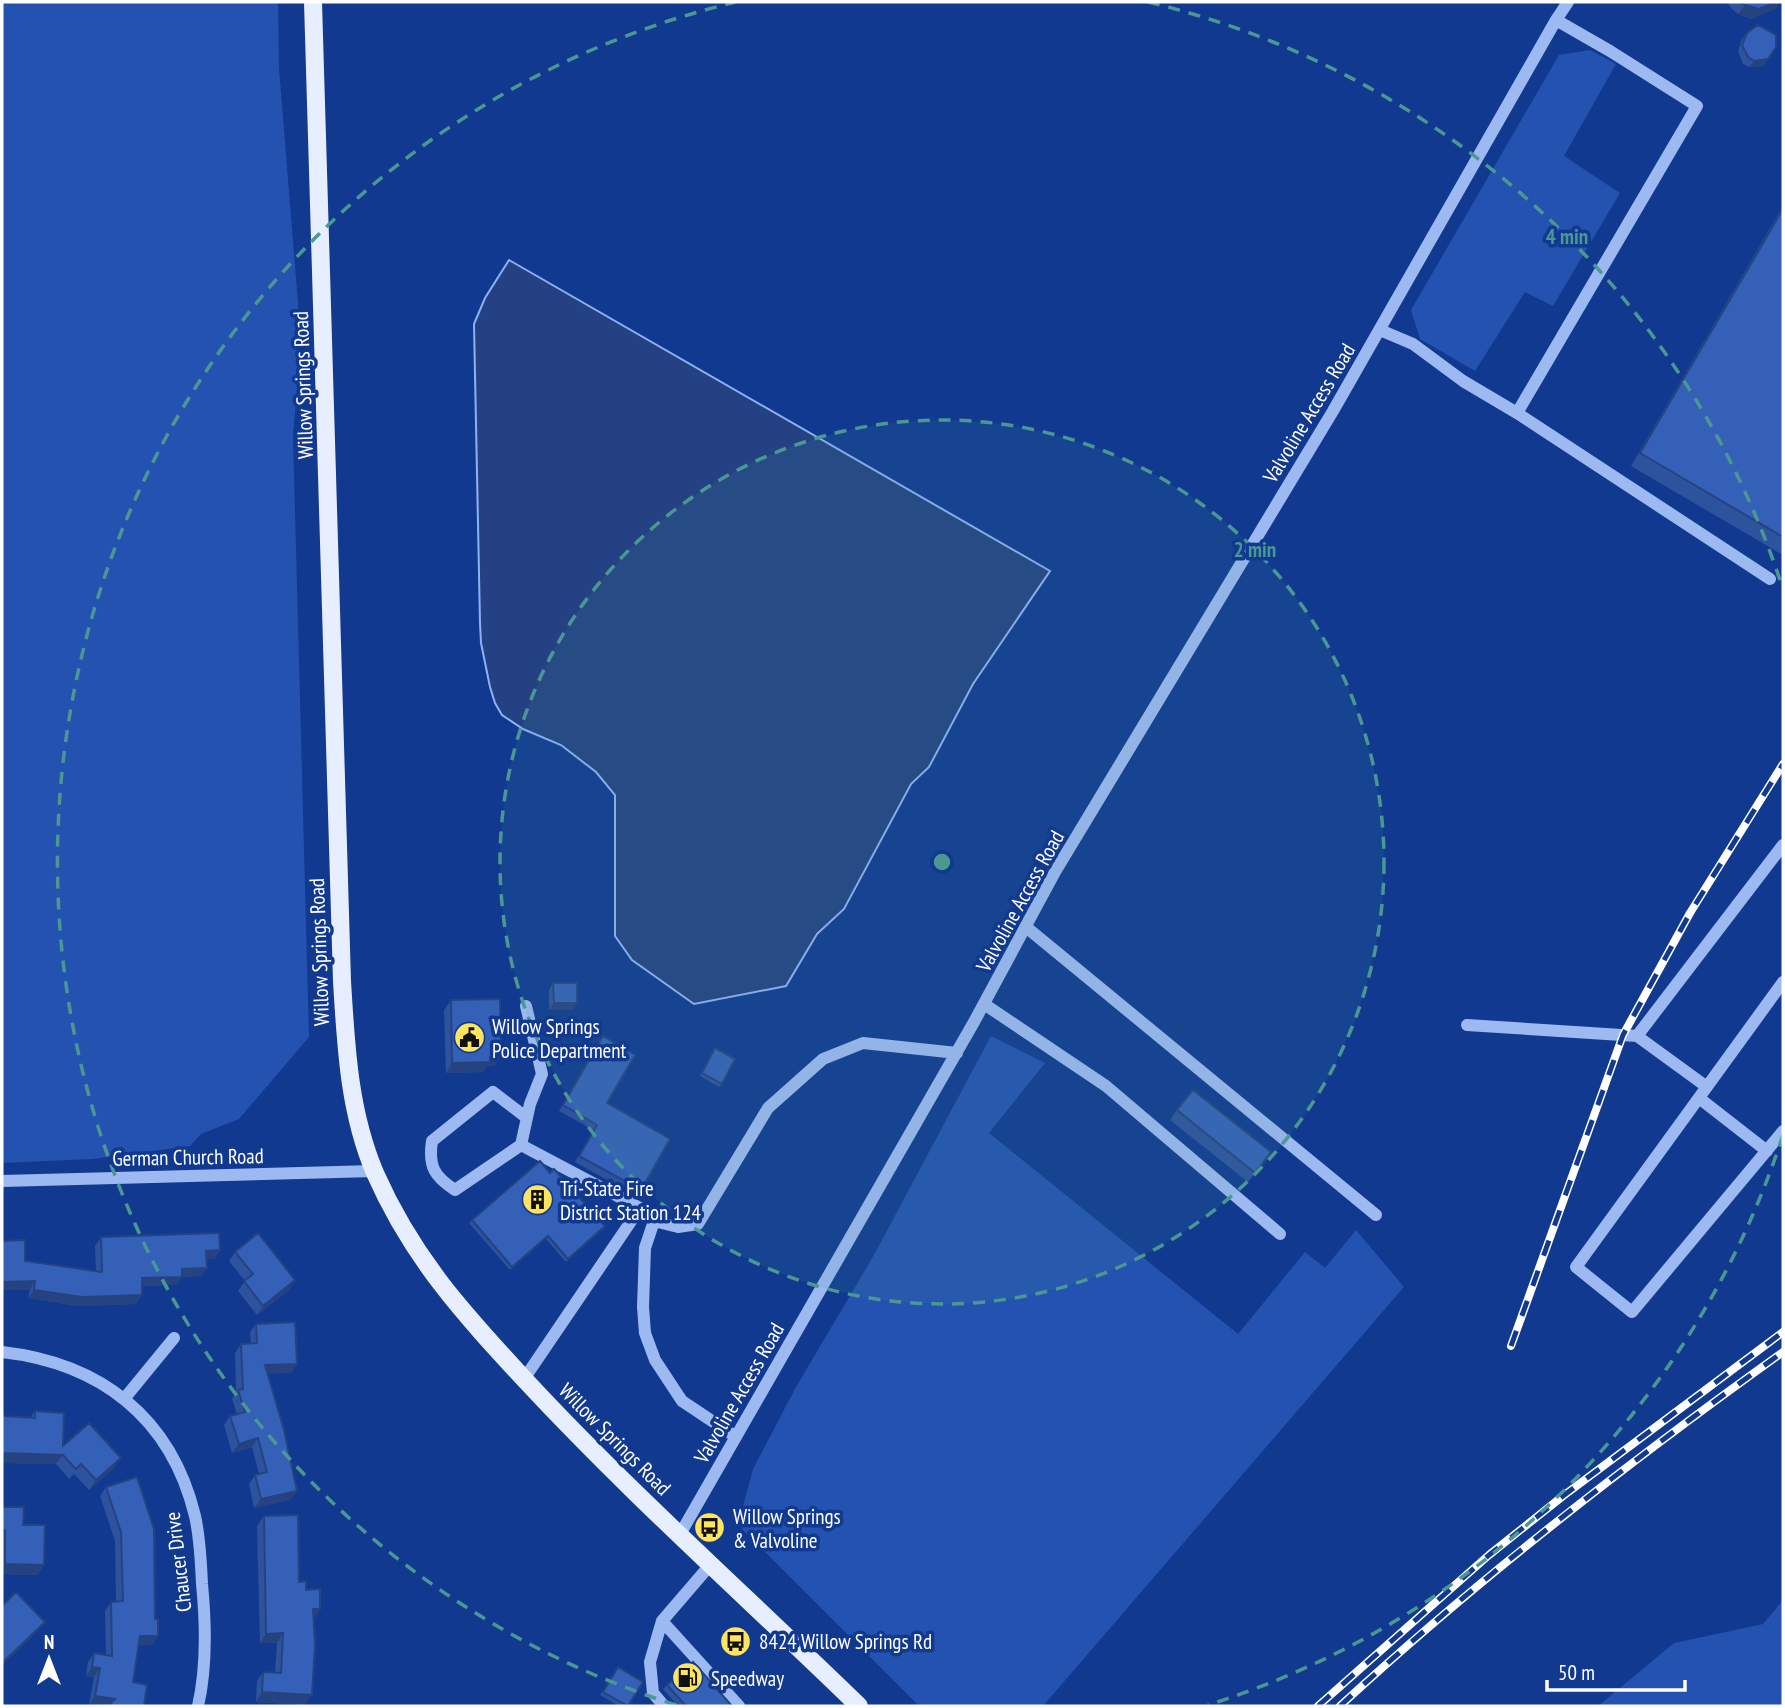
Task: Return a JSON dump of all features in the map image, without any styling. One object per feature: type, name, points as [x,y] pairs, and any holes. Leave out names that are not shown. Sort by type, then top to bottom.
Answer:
[{"type":"main road","name":"Willow Springs Road","points":[[313,2],[343,993],[353,1101],[374,1171],[395,1214],[432,1275],[470,1320],[580,1440],[859,1706]]},
{"type":"street","name":"Valvoline Access Road","points":[[679,1536],[957,1053],[1055,872],[1380,330],[1568,2]]},
{"type":"street","points":[[1517,414],[1697,106],[1556,20]]},
{"type":"street","points":[[1380,330],[1413,344],[1463,381],[1770,579]]},
{"type":"street","points":[[1637,1036],[1783,845]]},
{"type":"street","points":[[1026,927],[1376,1215]]},
{"type":"street","points":[[1783,982],[1576,1267],[1632,1312],[1783,1131]]},
{"type":"street","points":[[984,1004],[1106,1086],[1280,1234]]},
{"type":"street","points":[[526,1006],[542,1074],[530,1104],[527,1118],[521,1145],[456,1190],[438,1179],[429,1157],[432,1141],[493,1091],[527,1118]]},
{"type":"street","points":[[1467,1025],[1637,1036],[1707,1087]]},
{"type":"street","points":[[521,1145],[640,1208],[650,1214],[654,1221],[678,1227],[698,1224],[768,1108],[823,1059],[863,1043],[957,1053]]},
{"type":"street","points":[[1699,1098],[1767,1151]]},
{"type":"street","name":"German Church Road","points":[[2,1181],[374,1171]]},
{"type":"street","points":[[524,1379],[640,1208]]},
{"type":"street","points":[[654,1221],[645,1248],[643,1307],[645,1333],[655,1360],[682,1401],[736,1437]]},
{"type":"street","points":[[124,1399],[174,1338]]},
{"type":"street","name":"Chaucer Drive","points":[[2,1352],[29,1355],[93,1377],[142,1416],[183,1478],[195,1515],[202,1583],[205,1657],[198,1706]]},
{"type":"street","points":[[664,1706],[653,1693],[650,1662],[662,1621],[711,1564]]},
{"type":"street","points":[[662,1621],[739,1706]]},
{"type":"shaded area","points":[[2,2],[278,2],[279,68],[301,340],[293,436],[309,1037],[239,1119],[201,1134],[190,1146],[93,1159],[2,1163]]},
{"type":"shaded area","points":[[1590,50],[1616,64],[1564,156],[1620,193],[1553,306],[1525,292],[1475,371],[1420,339],[1411,310],[1559,55]]},
{"type":"shaded area","points":[[509,260],[1050,571],[973,684],[929,767],[911,784],[844,909],[817,934],[786,986],[694,1004],[632,960],[615,936],[615,795],[596,772],[561,745],[523,729],[502,715],[495,703],[481,643],[474,324],[485,298]]},
{"type":"shaded area","points":[[991,1036],[1045,1063],[989,1133],[1238,1334],[1305,1252],[1325,1268],[1356,1230],[1404,1287],[1043,1706],[919,1706],[738,1525],[753,1469],[796,1387],[874,1255]]},
{"type":"shaded area","points":[[1783,1600],[1783,1706],[1598,1706],[1674,1643],[1763,1624]]},
{"type":"building","points":[[1741,2],[1776,2],[1759,9]]},
{"type":"building","points":[[1758,25],[1776,35],[1776,47],[1768,59],[1754,61],[1748,57],[1742,45],[1747,33]]},
{"type":"building","points":[[1783,209],[1783,537],[1640,453]]},
{"type":"building","points":[[553,983],[577,983],[577,1003],[554,1003]]},
{"type":"building","name":"Willow Springs Police Department","points":[[500,999],[501,1056],[490,1057],[490,1062],[452,1063],[451,1000]]},
{"type":"building","points":[[603,1036],[635,1055],[607,1103],[670,1139],[641,1190],[579,1156],[597,1125],[563,1105]]},
{"type":"building","points":[[715,1048],[735,1059],[722,1084],[702,1073]]},
{"type":"building","points":[[1193,1090],[1271,1152],[1255,1173],[1177,1110]]},
{"type":"building","name":"Tri-State Fire District Station 124","points":[[540,1161],[550,1173],[554,1169],[605,1226],[568,1259],[548,1236],[512,1267],[472,1220]]},
{"type":"building","points":[[219,1233],[220,1250],[206,1251],[207,1268],[182,1269],[182,1277],[142,1278],[142,1295],[82,1297],[34,1290],[35,1281],[2,1282],[2,1241],[25,1240],[25,1261],[102,1272],[101,1237]]},
{"type":"building","points":[[258,1233],[295,1280],[263,1306],[244,1281],[253,1274],[235,1252]]},
{"type":"building","points":[[295,1322],[297,1364],[265,1365],[284,1430],[297,1491],[261,1499],[255,1475],[267,1472],[258,1438],[239,1444],[230,1416],[245,1412],[238,1390],[243,1389],[241,1344],[257,1343],[256,1324]]},
{"type":"building","points":[[35,1411],[64,1413],[63,1446],[89,1423],[121,1458],[96,1480],[81,1464],[76,1469],[63,1455],[2,1453],[2,1416],[35,1418]]},
{"type":"building","points":[[137,1477],[154,1529],[155,1619],[158,1619],[158,1636],[140,1636],[133,1682],[147,1685],[144,1706],[108,1706],[115,1699],[95,1696],[100,1668],[92,1667],[94,1653],[112,1656],[111,1602],[123,1601],[121,1532],[106,1487]]},
{"type":"building","points":[[2,1507],[24,1507],[23,1525],[45,1525],[44,1565],[5,1564]]},
{"type":"building","points":[[298,1515],[299,1582],[306,1581],[306,1590],[320,1589],[320,1609],[313,1609],[315,1645],[312,1695],[262,1692],[263,1672],[281,1673],[283,1633],[266,1634],[264,1516]]},
{"type":"building","points":[[16,1592],[45,1622],[2,1663],[2,1606]]},
{"type":"building","name":"Speedway","points":[[693,1662],[732,1706],[686,1706],[667,1685]]},
{"type":"building","points":[[618,1667],[643,1682],[628,1706],[603,1692]]},
{"type":"railway","points":[[1511,1346],[1623,1035],[1690,913],[1783,764]]},
{"type":"railway","points":[[1318,1706],[1489,1555],[1563,1496],[1783,1332]]},
{"type":"railway","points":[[1340,1706],[1446,1612],[1556,1522],[1783,1352]]},
{"type":"place","name":"Willow Springs Police Department","points":[[469,1038]]},
{"type":"place","name":"Tri-State Fire District Station 124","points":[[537,1200]]},
{"type":"place","name":"Willow Springs & Valvoline","points":[[710,1528]]},
{"type":"place","name":"8424 Willow Springs Rd","points":[[736,1641]]},
{"type":"place","name":"Speedway","points":[[688,1678]]}]
